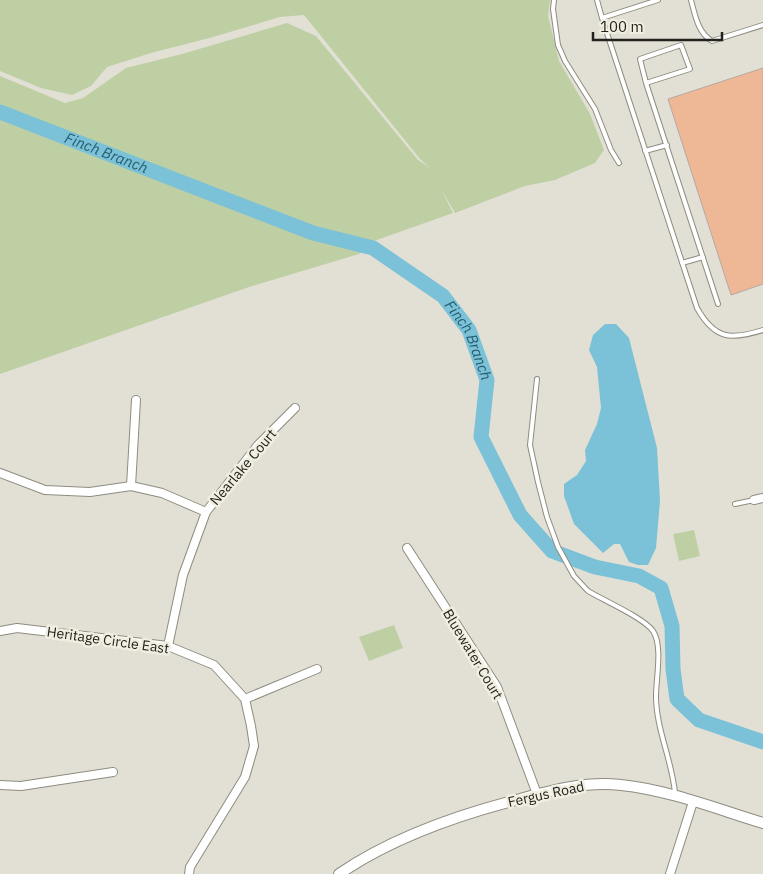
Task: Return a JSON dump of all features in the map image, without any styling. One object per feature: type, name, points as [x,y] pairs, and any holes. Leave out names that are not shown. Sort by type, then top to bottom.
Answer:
[{"type":"street","points":[[131,486],[136,400]]},
{"type":"street","name":"Nearlake Court","points":[[168,646],[183,575],[206,512],[258,445],[295,408]]},
{"type":"street","points":[[0,473],[45,490],[90,492],[131,486],[162,493],[206,512]]},
{"type":"street","points":[[754,500],[763,498]]},
{"type":"street","name":"Bluewater Court","points":[[407,548],[497,687],[537,794]]},
{"type":"street","name":"Heritage Circle East","points":[[0,632],[17,628],[168,646],[214,665],[245,700],[254,746],[245,777],[190,868],[189,874]]},
{"type":"street","points":[[245,700],[317,669]]},
{"type":"street","points":[[0,785],[20,786],[113,772]]},
{"type":"street","name":"Fergus Road","points":[[339,874],[389,844],[480,809],[537,794],[582,785],[604,784],[648,789],[763,823]]},
{"type":"street","points":[[670,874],[693,802]]},
{"type":"lane","points":[[554,0],[552,9],[558,45],[565,61],[595,109],[611,150],[619,163]]},
{"type":"lane","points":[[597,0],[697,308],[706,324],[719,333],[733,337],[763,330]]},
{"type":"lane","points":[[602,18],[658,0]]},
{"type":"lane","points":[[691,0],[698,25],[706,38],[712,41],[763,25]]},
{"type":"lane","points":[[646,83],[690,69],[681,45],[640,59],[646,83],[718,304]]},
{"type":"lane","points":[[645,151],[667,145]]},
{"type":"lane","points":[[682,263],[703,257]]},
{"type":"lane","points":[[537,379],[530,446],[547,517],[564,561],[574,576],[588,591],[644,623],[652,631],[657,641],[656,697],[658,722],[670,764],[675,796]]},
{"type":"lane","points":[[735,504],[754,500]]},
{"type":"green space","points":[[0,0],[550,0],[548,16],[559,61],[590,114],[604,150],[595,163],[555,180],[525,186],[455,213],[441,189],[453,213],[374,241],[359,254],[249,287],[0,374],[0,76],[65,103],[83,98],[126,68],[182,54],[287,23],[316,36],[418,160],[429,167],[420,159],[304,15],[280,17],[107,67],[91,86],[72,95],[41,88],[0,71]]},
{"type":"green space","points":[[694,530],[700,556],[679,561],[673,534]]},
{"type":"green space","points":[[394,625],[403,648],[369,661],[359,637]]},
{"type":"water","points":[[605,324],[616,324],[629,338],[657,448],[660,501],[656,548],[648,565],[638,565],[629,562],[620,544],[614,544],[603,553],[574,524],[564,496],[564,484],[577,475],[586,461],[585,450],[597,424],[601,408],[597,367],[589,350],[593,335]]},
{"type":"building","points":[[763,68],[763,284],[731,295],[668,99]]},
{"type":"waterway","name":"Finch Branch","points":[[0,112],[313,233],[373,248],[443,296],[469,330],[487,380],[481,437],[520,515],[552,551],[595,567],[639,576],[661,588],[672,626],[673,669],[677,699],[699,720],[763,742]]}]
